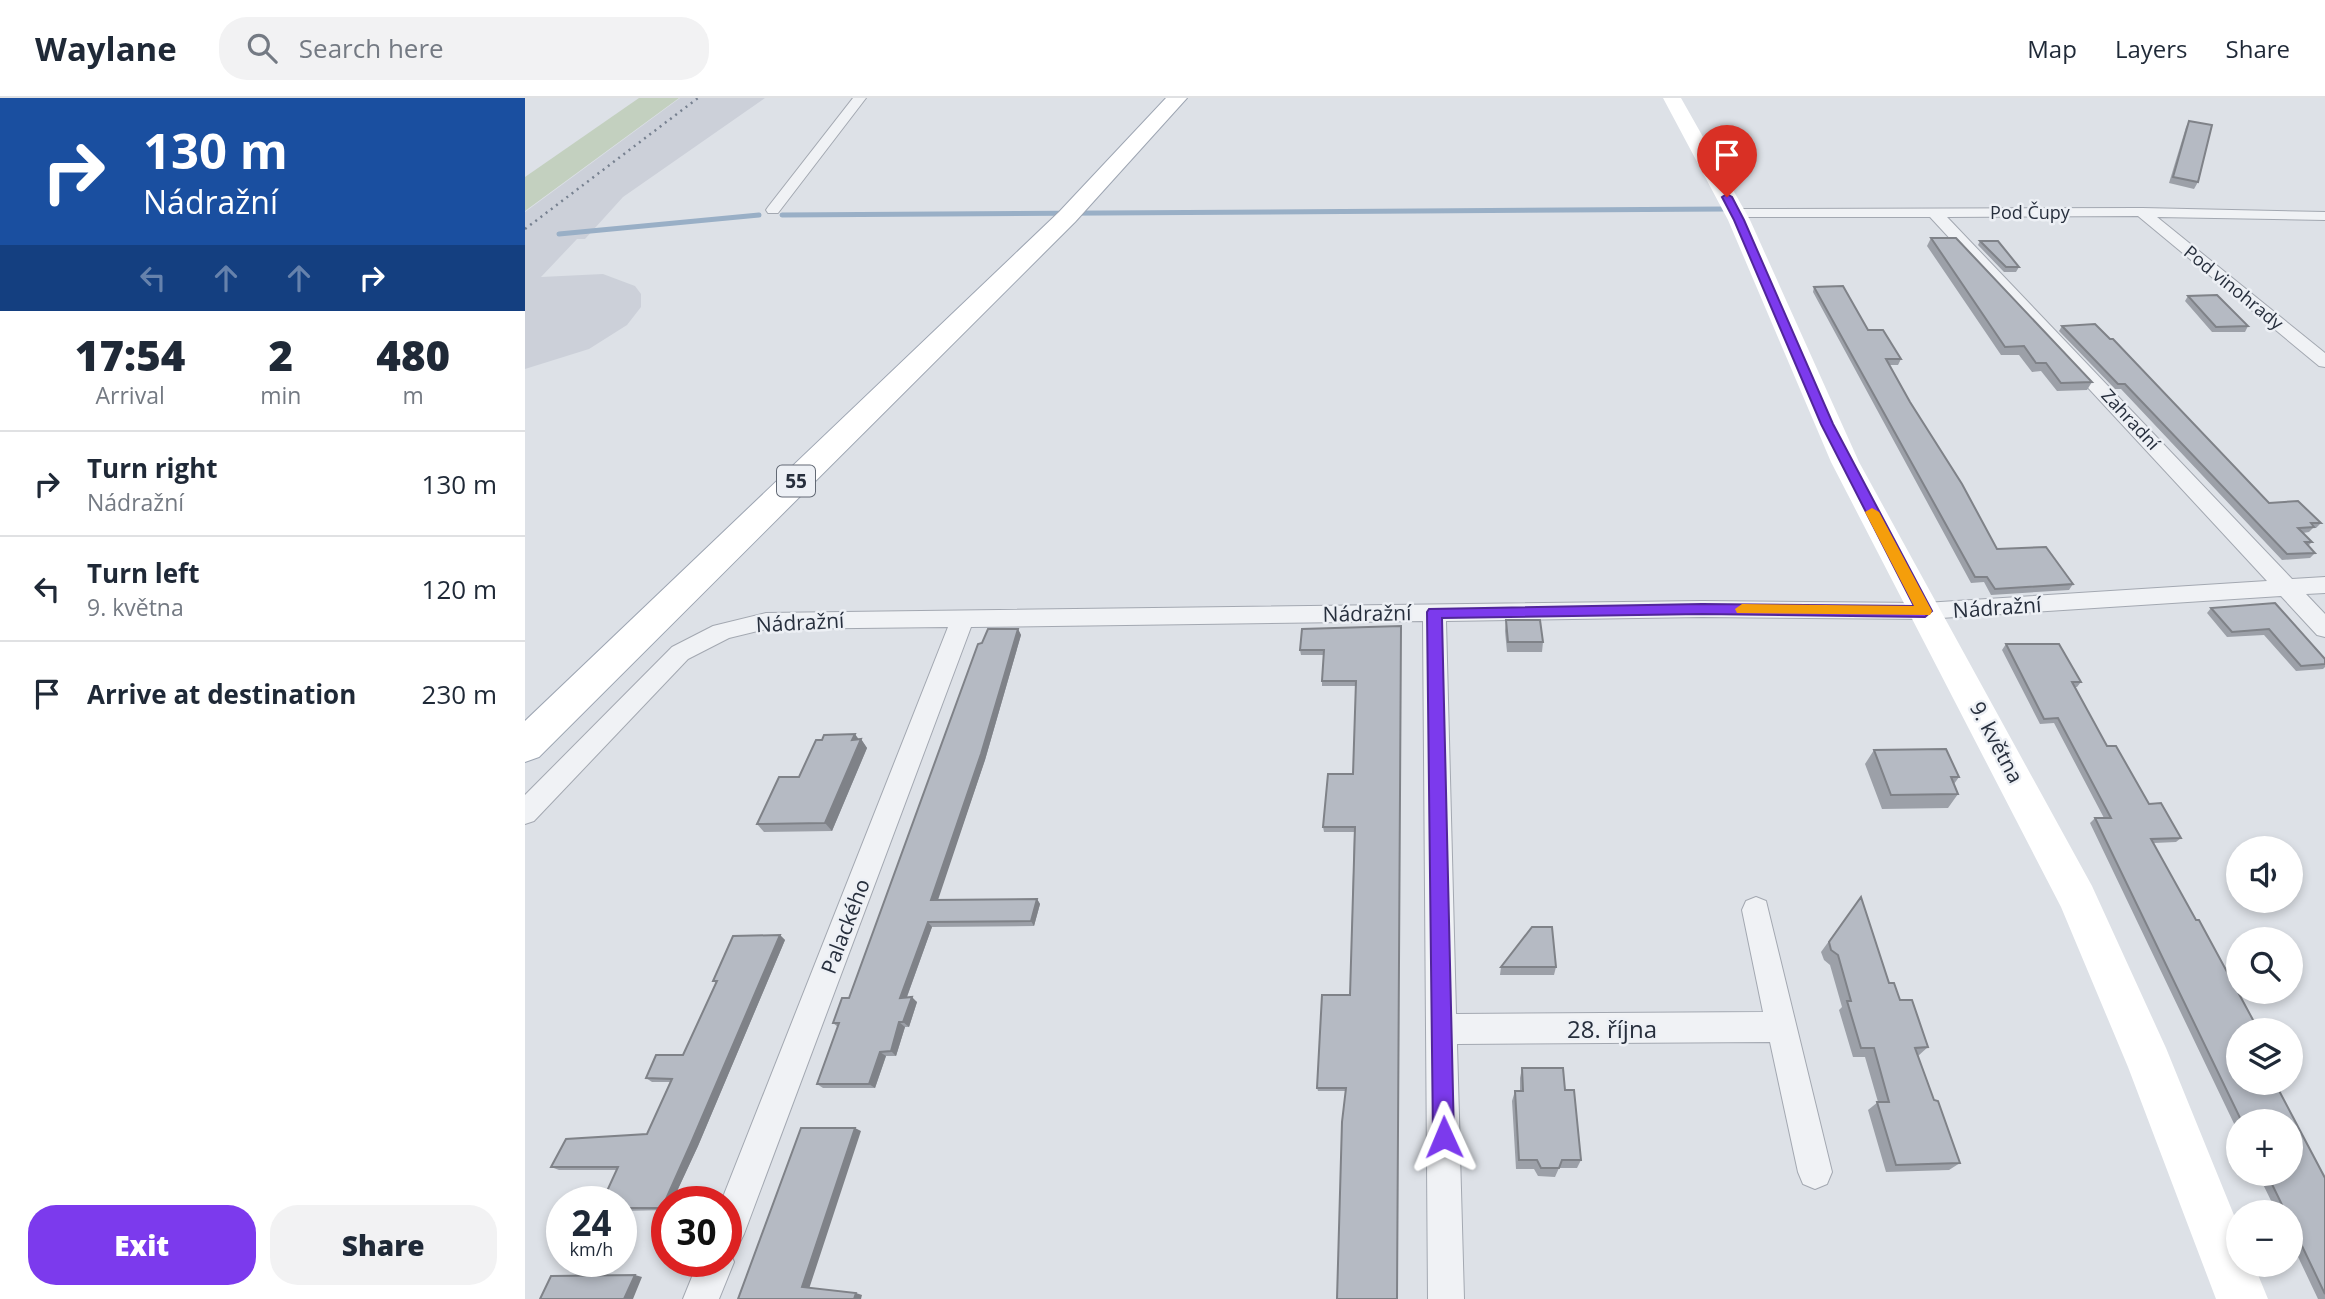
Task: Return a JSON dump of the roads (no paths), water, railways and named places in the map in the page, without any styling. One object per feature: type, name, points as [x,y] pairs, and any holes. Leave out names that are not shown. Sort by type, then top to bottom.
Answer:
[{"type":"main road","name":"55","points":[[525,746],[1072,211],[1177,98]]},
{"type":"street","points":[[773,210],[841,119],[860,98]]},
{"type":"street","name":"9. května","points":[[1672,98],[1732,205],[1817,402],[2084,911],[2150,1064],[2242,1299]]},
{"type":"street","name":"Pod Čupy","points":[[1732,205],[1934,212],[2142,212],[2325,216]]},
{"type":"street","name":"Zahradní","points":[[1934,212],[2325,629]]},
{"type":"street","name":"Pod vinohrady","points":[[2142,212],[2325,362]]},
{"type":"street","name":"Nádražní","points":[[525,813],[680,653],[702,638],[731,626],[766,621],[1702,609],[1925,611],[2325,584]]},
{"type":"street","points":[[1434,612],[1447,1299]]},
{"type":"street","name":"Palackého","points":[[742,1193],[964,617]]},
{"type":"street","points":[[1756,911],[1815,1172]]},
{"type":"street","name":"28. října","points":[[1442,1029],[1782,1027]]},
{"type":"street","points":[[701,1299],[710,1277]]},
{"type":"waterway","points":[[782,215],[1725,209]]},
{"type":"waterway","points":[[559,234],[759,215]]},
{"type":"railway","points":[[525,229],[698,98]]}]
